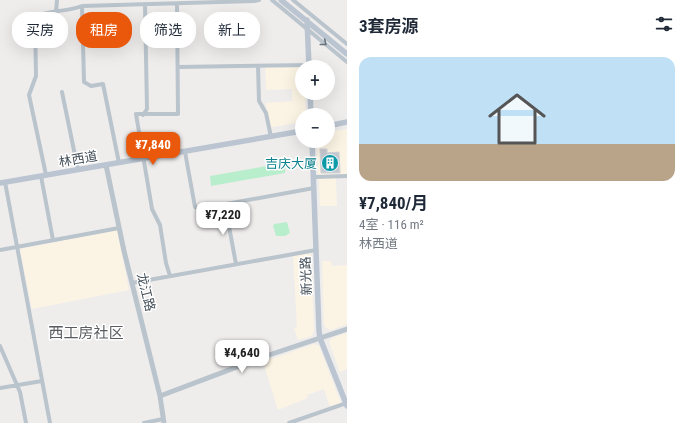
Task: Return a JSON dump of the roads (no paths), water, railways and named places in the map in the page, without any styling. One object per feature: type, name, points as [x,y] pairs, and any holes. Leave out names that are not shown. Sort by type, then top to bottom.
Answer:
[{"type":"main road","points":[[281,0],[347,50]]},
{"type":"main road","points":[[286,0],[347,54]]},
{"type":"main road","points":[[307,20],[309,60]]},
{"type":"main road","points":[[335,125],[347,122]]},
{"type":"main road","name":"林西道","points":[[3,183],[295,132]]},
{"type":"main road","name":"新光路","points":[[312,148],[320,338],[347,404]]},
{"type":"street","points":[[57,0],[56,12],[74,10],[82,6],[148,3],[176,4],[254,2],[259,0]]},
{"type":"street","points":[[272,0],[347,62]]},
{"type":"street","points":[[293,0],[347,44]]},
{"type":"street","points":[[144,115],[148,109],[148,3]]},
{"type":"street","points":[[170,276],[166,263],[160,225],[152,209],[136,114],[178,114],[176,4]]},
{"type":"street","points":[[82,6],[84,82],[91,86],[103,84],[119,163]]},
{"type":"street","points":[[36,48],[36,76],[30,92],[53,240]]},
{"type":"street","points":[[258,66],[259,101],[266,113],[271,137]]},
{"type":"street","points":[[178,67],[295,66]]},
{"type":"street","points":[[62,92],[78,170]]},
{"type":"street","points":[[185,152],[195,207],[199,209],[314,188]]},
{"type":"street","name":"龙江路","points":[[106,165],[119,228],[160,396],[164,421]]},
{"type":"street","points":[[314,177],[347,176]]},
{"type":"street","points":[[3,183],[17,247],[50,423]]},
{"type":"street","points":[[225,205],[236,264]]},
{"type":"street","points":[[0,250],[119,228]]},
{"type":"street","points":[[132,283],[316,250]]},
{"type":"street","points":[[160,396],[266,356],[347,329]]},
{"type":"street","points":[[0,346],[20,392],[26,423]]},
{"type":"street","points":[[0,388],[42,381]]},
{"type":"street","points":[[289,423],[347,404]]},
{"type":"street","points":[[144,423],[164,421]]},
{"type":"place","name":"吉庆大厦","points":[[330,163]]},
{"type":"district","name":"西工房社区","points":[[86,333]]}]
